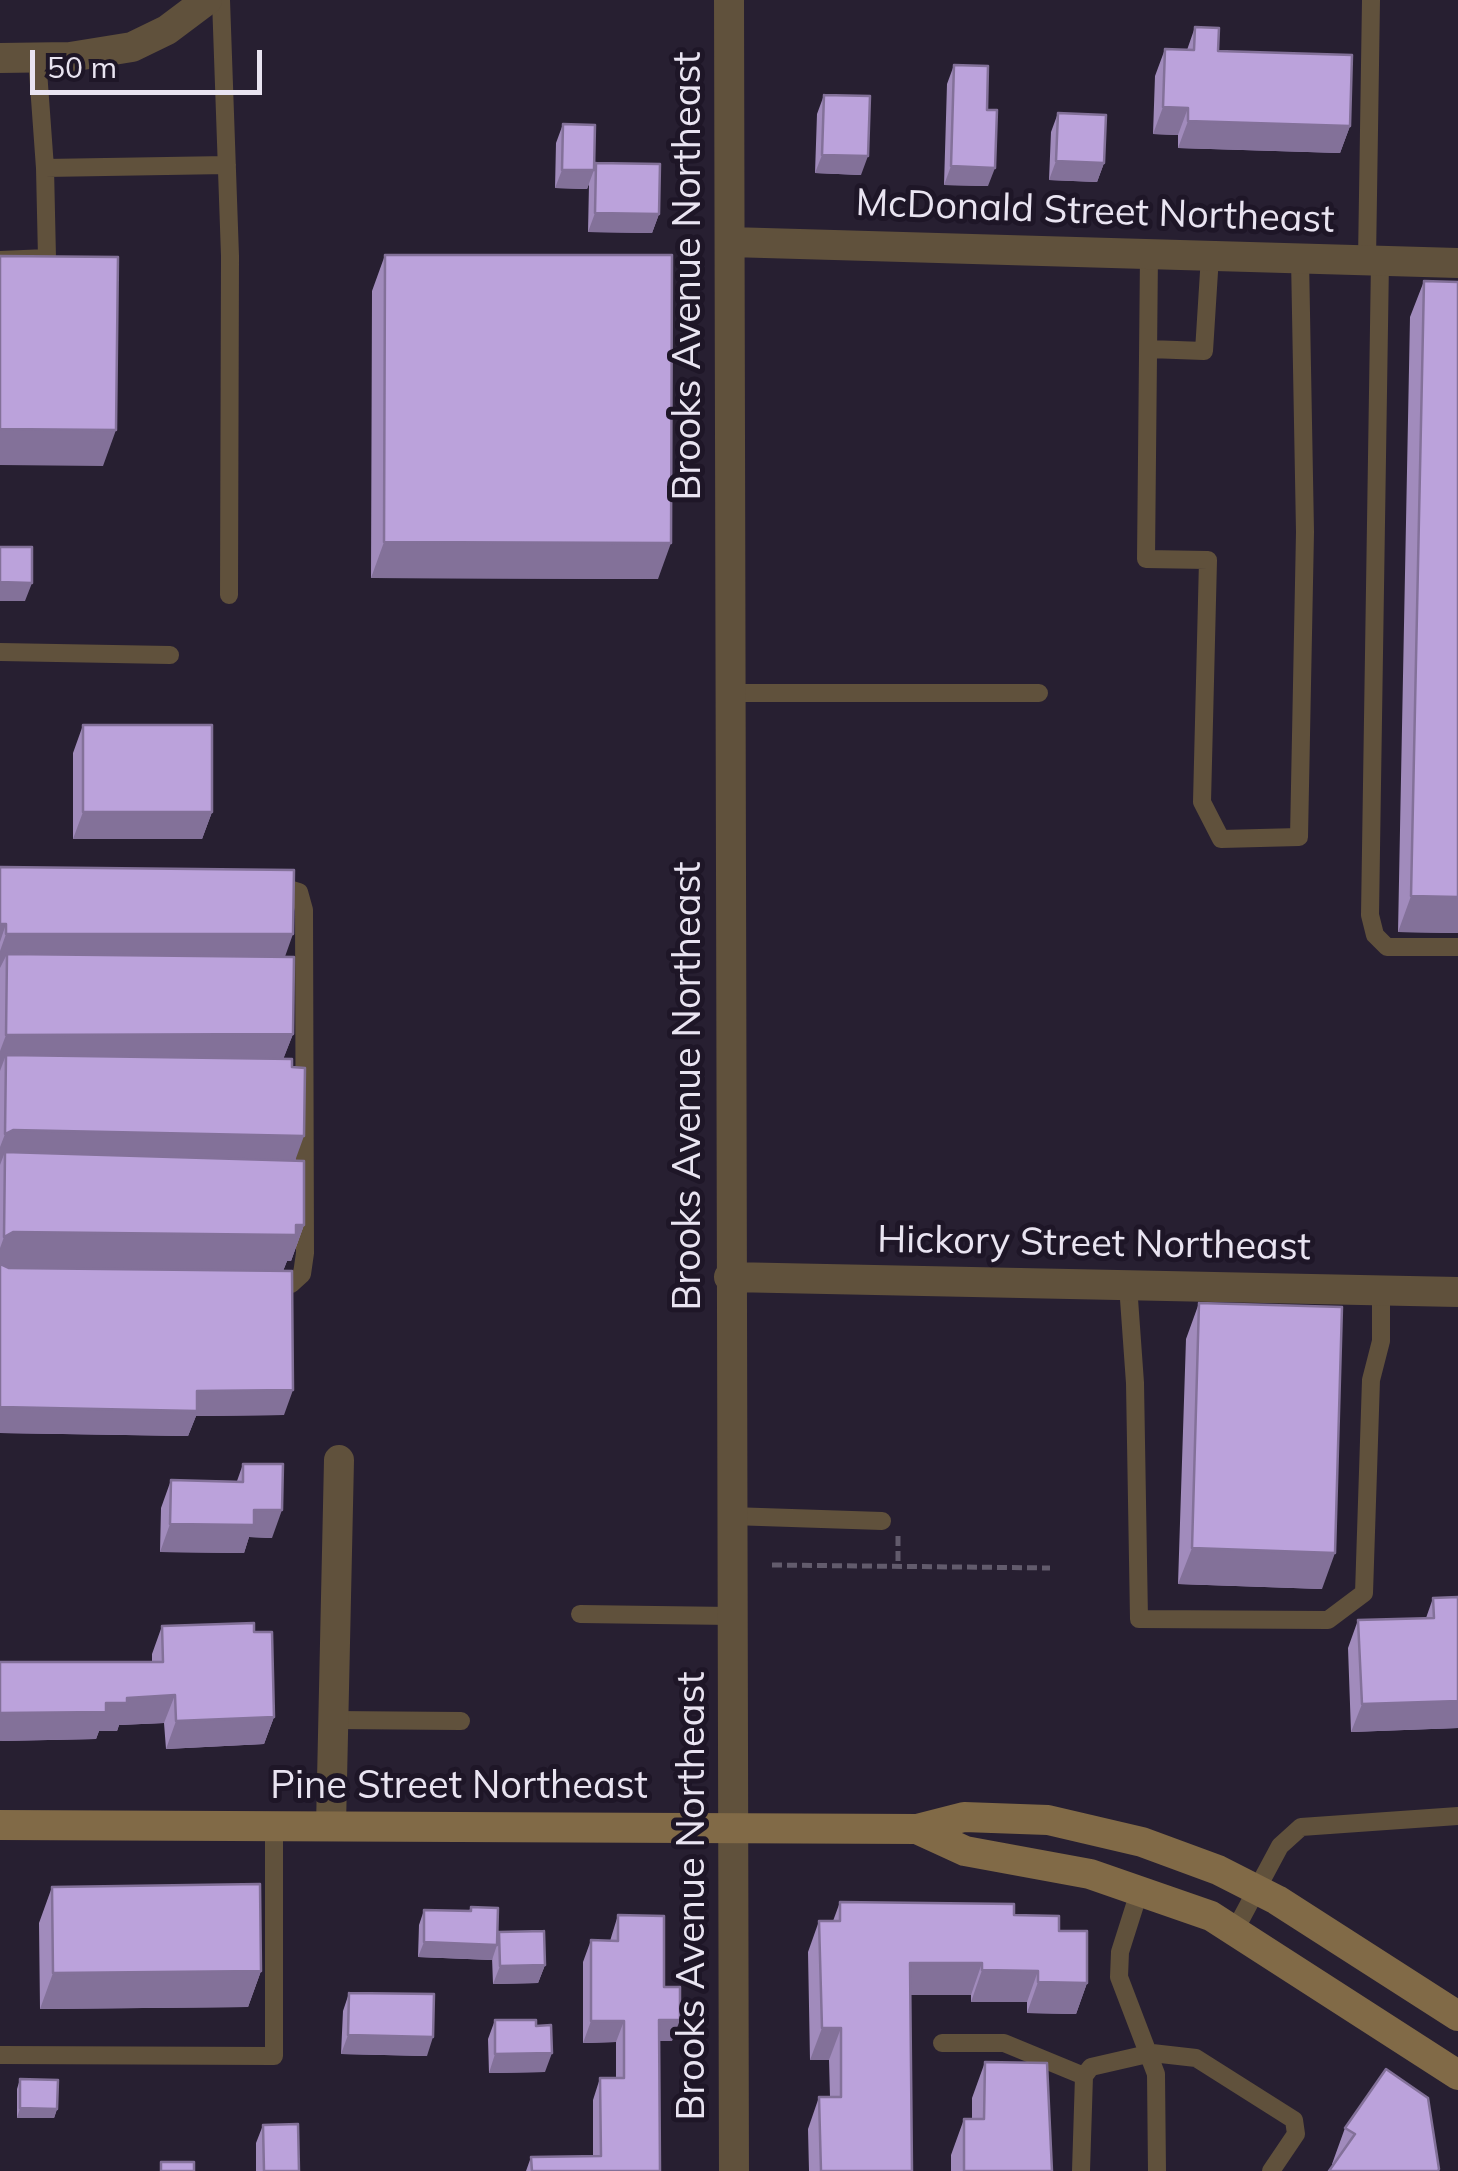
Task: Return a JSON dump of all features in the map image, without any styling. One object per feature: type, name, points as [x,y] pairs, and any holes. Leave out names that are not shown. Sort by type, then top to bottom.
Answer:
[{"type":"main road","name":"Pine Street Northeast","points":[[0,1825],[917,1828],[964,1817],[1088,1826],[1179,1854],[1256,1889],[1458,2016]]},
{"type":"main road","name":"Pine Street Northeast","points":[[917,1828],[966,1851],[1090,1874],[1140,1889],[1235,1930],[1458,2074]]},
{"type":"street","points":[[0,58],[105,54],[132,47],[167,30],[206,0]]},
{"type":"street","name":"Brooks Avenue Northeast","points":[[729,0],[734,2171]]},
{"type":"street","name":"McDonald Street Northeast","points":[[730,242],[1458,263]]},
{"type":"street","name":"Hickory Street Northeast","points":[[730,1277],[1458,1292]]},
{"type":"street","points":[[331,1826],[338,1460]]},
{"type":"lane","points":[[221,0],[227,165],[229,595]]},
{"type":"lane","points":[[1370,0],[1374,260],[1370,915],[1376,935],[1387,947],[1458,947]]},
{"type":"lane","points":[[0,260],[47,258],[37,58]]},
{"type":"lane","points":[[45,168],[227,165]]},
{"type":"lane","points":[[1149,254],[1146,559],[1208,560],[1202,802],[1221,839],[1299,837],[1305,532],[1300,258]]},
{"type":"lane","points":[[1149,349],[1204,352],[1210,256]]},
{"type":"lane","points":[[0,652],[170,655]]},
{"type":"lane","points":[[729,693],[1040,693]]},
{"type":"lane","points":[[252,1283],[290,1284],[302,1274],[296,1185],[294,981],[304,910],[299,892],[258,884]]},
{"type":"lane","points":[[1128,1285],[1135,1383],[1139,1619],[1328,1620],[1364,1593],[1370,1380],[1381,1341],[1381,1290]]},
{"type":"lane","points":[[731,1516],[882,1521]]},
{"type":"lane","points":[[580,1614],[732,1616]]},
{"type":"lane","points":[[333,1720],[461,1720]]},
{"type":"lane","points":[[1235,1930],[1280,1846],[1300,1827],[1458,1816]]},
{"type":"lane","points":[[0,2055],[274,2056],[274,1826]]},
{"type":"lane","points":[[1140,1889],[1120,1952],[1119,1976],[1126,2003],[1152,2054],[1158,2171]]},
{"type":"lane","points":[[942,2043],[1004,2043],[1084,2076]]},
{"type":"lane","points":[[1081,2171],[1084,2076],[1092,2068],[1152,2054],[1196,2058],[1294,2120],[1296,2134],[1271,2171]]},
{"type":"path","points":[[772,1565],[1050,1568]]},
{"type":"building","points":[[1195,27],[1219,28],[1218,51],[1352,55],[1350,126],[1188,121],[1188,108],[1163,107],[1165,49],[1194,50]]},
{"type":"building","points":[[954,65],[988,66],[987,110],[997,110],[995,168],[951,166]]},
{"type":"building","points":[[824,95],[870,96],[868,156],[822,155]]},
{"type":"building","points":[[1058,113],[1106,115],[1104,163],[1056,161]]},
{"type":"building","points":[[563,124],[595,125],[594,170],[562,170]]},
{"type":"building","points":[[596,163],[660,164],[659,214],[595,213]]},
{"type":"building","points":[[385,255],[672,255],[671,543],[384,542]]},
{"type":"building","points":[[0,256],[118,257],[116,430],[0,429]]},
{"type":"building","points":[[1424,281],[1458,282],[1458,897],[1411,896]]},
{"type":"building","points":[[0,547],[32,547],[32,583],[0,582]]},
{"type":"building","points":[[83,725],[212,725],[212,812],[83,812]]},
{"type":"building","points":[[0,867],[294,870],[293,934],[6,934],[6,924],[0,924]]},
{"type":"building","points":[[7,954],[294,957],[293,1034],[6,1035]]},
{"type":"building","points":[[6,1055],[292,1059],[292,1067],[305,1068],[304,1136],[13,1130],[5,1134]]},
{"type":"building","points":[[5,1152],[304,1161],[304,1225],[296,1225],[296,1235],[13,1232],[4,1237]]},
{"type":"building","points":[[0,1264],[9,1268],[292,1271],[293,1390],[197,1391],[197,1411],[0,1407]]},
{"type":"building","points":[[1199,1303],[1342,1307],[1335,1553],[1192,1548]]},
{"type":"building","points":[[243,1464],[283,1464],[282,1510],[254,1510],[254,1525],[170,1524],[171,1480],[243,1482]]},
{"type":"building","points":[[1458,1597],[1458,1701],[1362,1704],[1358,1620],[1434,1618],[1433,1598]]},
{"type":"building","points":[[254,1623],[254,1632],[272,1632],[274,1717],[176,1721],[175,1695],[106,1703],[106,1712],[0,1713],[0,1662],[163,1662],[162,1626]]},
{"type":"building","points":[[260,1884],[261,1971],[53,1973],[52,1887]]},
{"type":"building","points":[[840,1902],[1014,1904],[1014,1915],[1059,1916],[1059,1931],[1087,1931],[1087,1983],[1038,1982],[1038,1971],[982,1970],[982,1963],[910,1963],[912,2171],[821,2171],[819,2097],[841,2097],[841,2028],[822,2028],[819,1921],[840,1921]]},
{"type":"building","points":[[471,1907],[498,1908],[497,1945],[424,1942],[424,1910],[471,1911]]},
{"type":"building","points":[[618,1915],[664,1916],[664,1987],[680,1987],[680,2020],[659,2020],[660,2171],[532,2171],[531,2157],[601,2156],[600,2078],[624,2078],[624,2021],[591,2021],[591,1940],[618,1941]]},
{"type":"building","points":[[544,1931],[545,1965],[500,1966],[499,1932]]},
{"type":"building","points":[[349,1993],[434,1994],[433,2037],[348,2035]]},
{"type":"building","points":[[495,2020],[536,2020],[536,2026],[551,2025],[552,2053],[495,2054]]},
{"type":"building","points":[[985,2062],[1047,2063],[1052,2171],[964,2171],[964,2119],[984,2119]]},
{"type":"building","points":[[1386,2069],[1428,2098],[1438,2171],[1329,2171],[1355,2134],[1345,2128]]},
{"type":"building","points":[[20,2079],[58,2080],[57,2109],[20,2108]]},
{"type":"building","points":[[298,2124],[299,2171],[264,2171],[263,2125]]},
{"type":"building","points":[[161,2162],[194,2162],[194,2171],[161,2171]]}]
